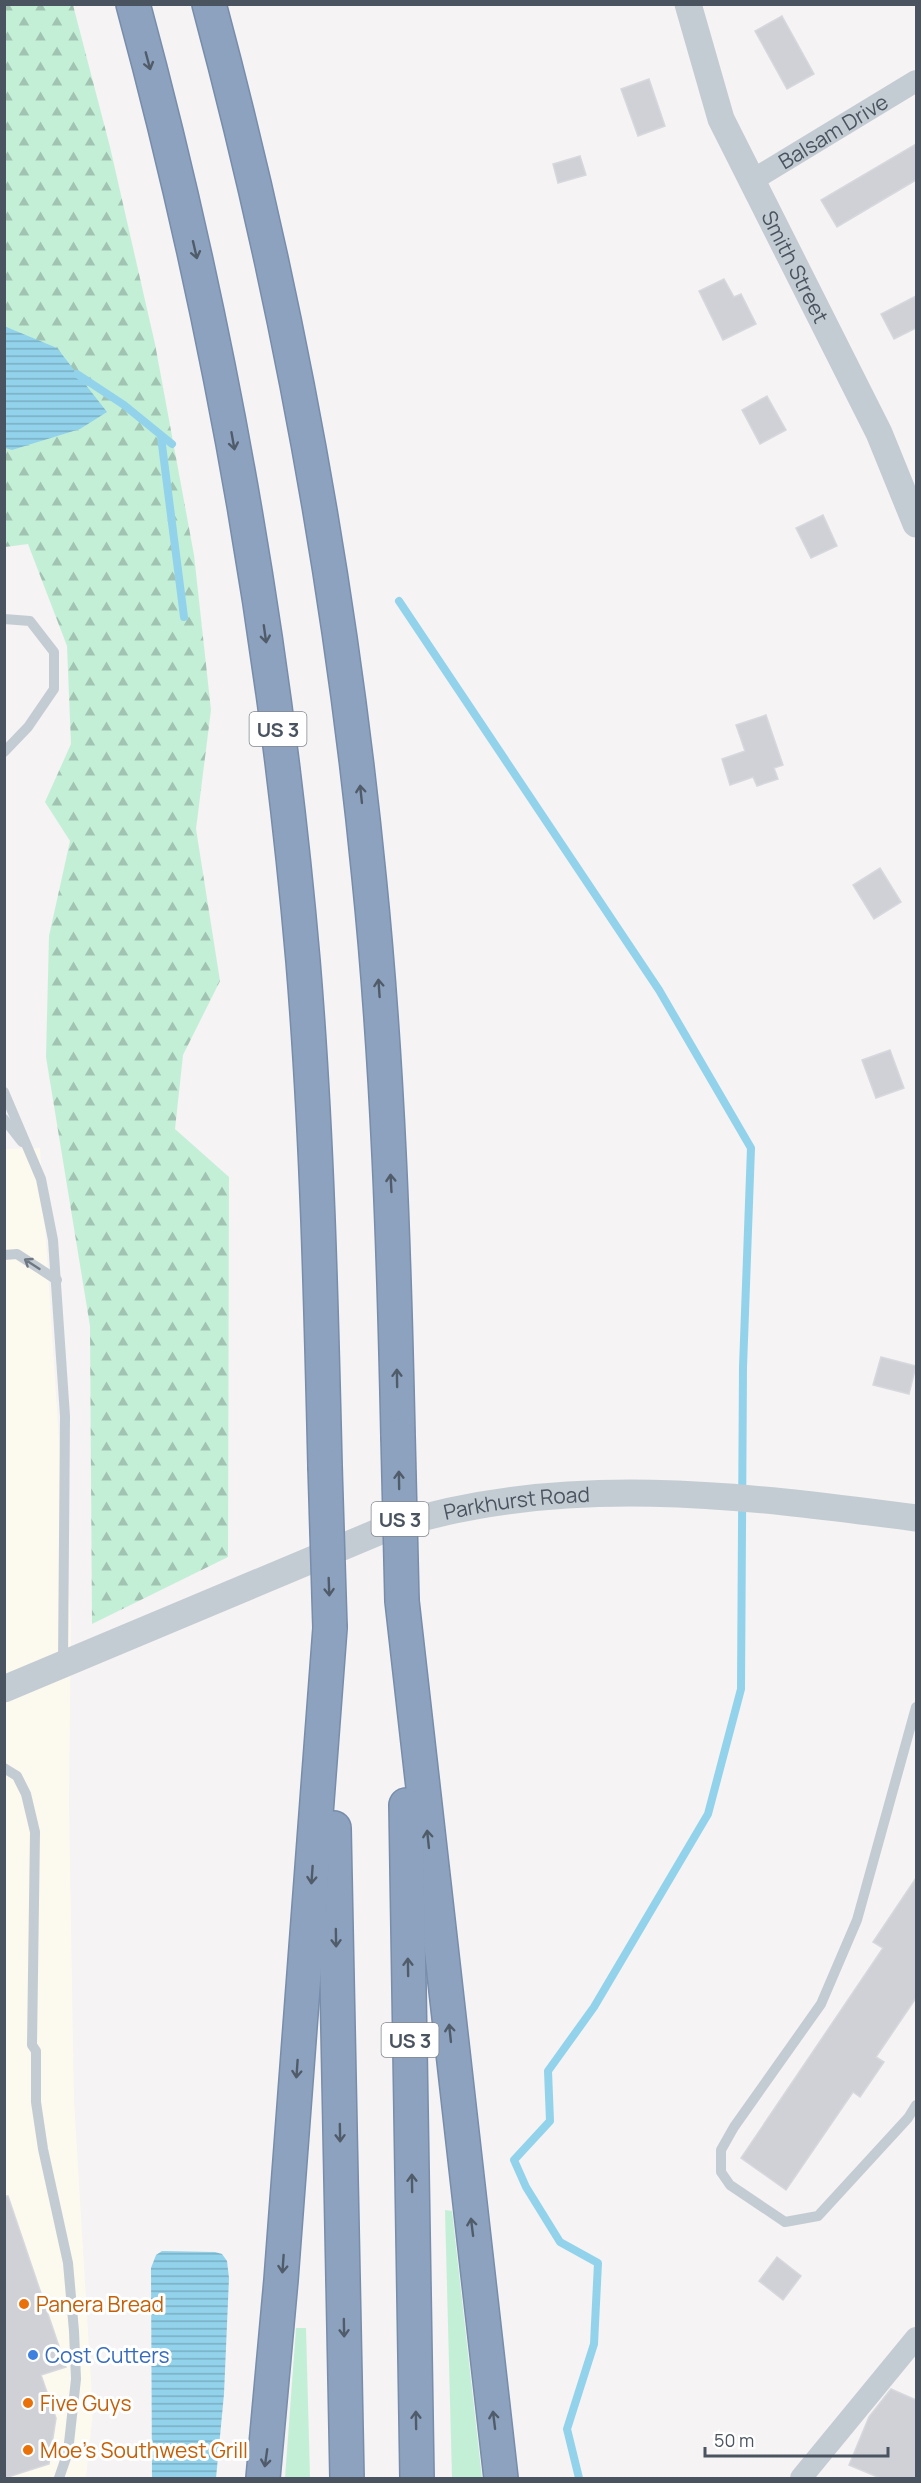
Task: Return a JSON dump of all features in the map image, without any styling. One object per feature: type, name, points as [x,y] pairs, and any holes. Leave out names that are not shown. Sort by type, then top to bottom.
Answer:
[{"type":"highway","name":"US 3","points":[[133,4],[181,187],[214,340],[248,525],[275,702],[302,950],[316,1138],[330,1628],[347,2478]]},
{"type":"highway","name":"US 3","points":[[209,4],[253,177],[292,352],[323,529],[349,703],[368,867],[381,1023],[393,1233],[402,1601],[417,2478]]},
{"type":"highway","points":[[402,1601],[501,2478]]},
{"type":"highway","points":[[263,2478],[281,2280],[330,1628]]},
{"type":"street","name":"Smith Street","points":[[688,4],[721,119],[879,433],[916,524]]},
{"type":"street","name":"Balsam Drive","points":[[751,181],[916,81]]},
{"type":"street","name":"Parkhurst Road","points":[[4,1689],[368,1536],[425,1516],[490,1502],[561,1494],[628,1493],[799,1503],[916,1518]]},
{"type":"street","points":[[801,2478],[916,2337]]},
{"type":"lane","points":[[4,619],[30,621],[54,652],[54,689],[28,727],[4,752]]},
{"type":"lane","points":[[4,1092],[32,1157],[48,1206],[57,1280],[65,1416],[63,1665]]},
{"type":"lane","points":[[4,1119],[32,1157]]},
{"type":"lane","points":[[4,1254],[17,1254],[57,1280]]},
{"type":"lane","points":[[916,1707],[857,1920],[821,2004],[725,2142],[719,2161],[721,2172],[730,2185],[785,2222],[818,2217],[908,2118],[916,2105]]},
{"type":"lane","points":[[4,1768],[17,1776],[26,1794],[35,1832],[32,2045],[36,2051],[36,2102],[43,2150],[68,2263],[74,2331],[76,2379],[68,2452],[59,2478]]},
{"type":"shaded area","points":[[40,1148],[71,1624],[69,1803],[74,2100],[93,2413],[86,2478],[5,2478],[4,1149]]},
{"type":"green space","points":[[4,5],[73,5],[110,147],[155,344],[194,555],[211,710],[196,829],[220,981],[183,1055],[175,1129],[229,1177],[228,1557],[92,1624],[90,1326],[46,1057],[49,936],[70,841],[45,802],[71,744],[67,646],[28,544],[5,547]]},
{"type":"green space","points":[[445,2210],[452,2211],[482,2478],[452,2478]]},
{"type":"green space","points":[[296,2328],[306,2328],[310,2478],[285,2478]]},
{"type":"water","points":[[4,326],[57,348],[107,412],[80,429],[12,450],[5,448]]},
{"type":"water","points":[[162,2251],[215,2252],[222,2254],[227,2261],[229,2278],[224,2394],[216,2478],[152,2478],[151,2268],[156,2255]]},
{"type":"building","points":[[782,16],[814,74],[787,89],[755,31]]},
{"type":"building","points":[[649,79],[665,126],[638,136],[621,89]]},
{"type":"building","points":[[916,144],[916,180],[837,227],[821,200]]},
{"type":"building","points":[[580,156],[586,175],[558,183],[553,164]]},
{"type":"building","points":[[724,279],[734,297],[741,294],[756,324],[723,340],[699,291]]},
{"type":"building","points":[[916,296],[916,328],[894,339],[881,314]]},
{"type":"building","points":[[767,396],[786,430],[760,444],[742,410]]},
{"type":"building","points":[[823,515],[837,546],[811,558],[796,528]]},
{"type":"building","points":[[766,715],[783,765],[774,768],[778,779],[757,786],[753,777],[730,785],[722,759],[745,751],[736,725]]},
{"type":"building","points":[[880,868],[901,902],[874,919],[853,885]]},
{"type":"building","points":[[890,1050],[904,1088],[876,1098],[862,1060]]},
{"type":"building","points":[[881,1357],[916,1366],[909,1394],[873,1385]]},
{"type":"building","points":[[916,1878],[916,1998],[876,2057],[884,2062],[860,2097],[853,2092],[786,2190],[741,2158],[883,1948],[873,1942]]},
{"type":"building","points":[[4,2196],[8,2196],[66,2367],[41,2375],[56,2418],[49,2464],[5,2478]]},
{"type":"building","points":[[777,2257],[801,2276],[783,2300],[759,2281]]},
{"type":"building","points":[[891,2389],[916,2400],[916,2478],[880,2478],[849,2465],[869,2417]]},
{"type":"waterway","points":[[77,374],[124,405],[172,444]]},
{"type":"waterway","points":[[161,437],[184,617]]},
{"type":"waterway","points":[[399,601],[659,990],[751,1148],[743,1367],[741,1689],[708,1814],[594,2007],[548,2071],[550,2121],[514,2160],[526,2187],[560,2242],[598,2263],[594,2344],[567,2429],[579,2478]]},
{"type":"place","name":"Panera Bread","points":[[24,2304]]},
{"type":"place","name":"Cost Cutters","points":[[33,2355]]},
{"type":"place","name":"Five Guys","points":[[28,2403]]},
{"type":"place","name":"Moe's Southwest Grill","points":[[28,2450]]}]
